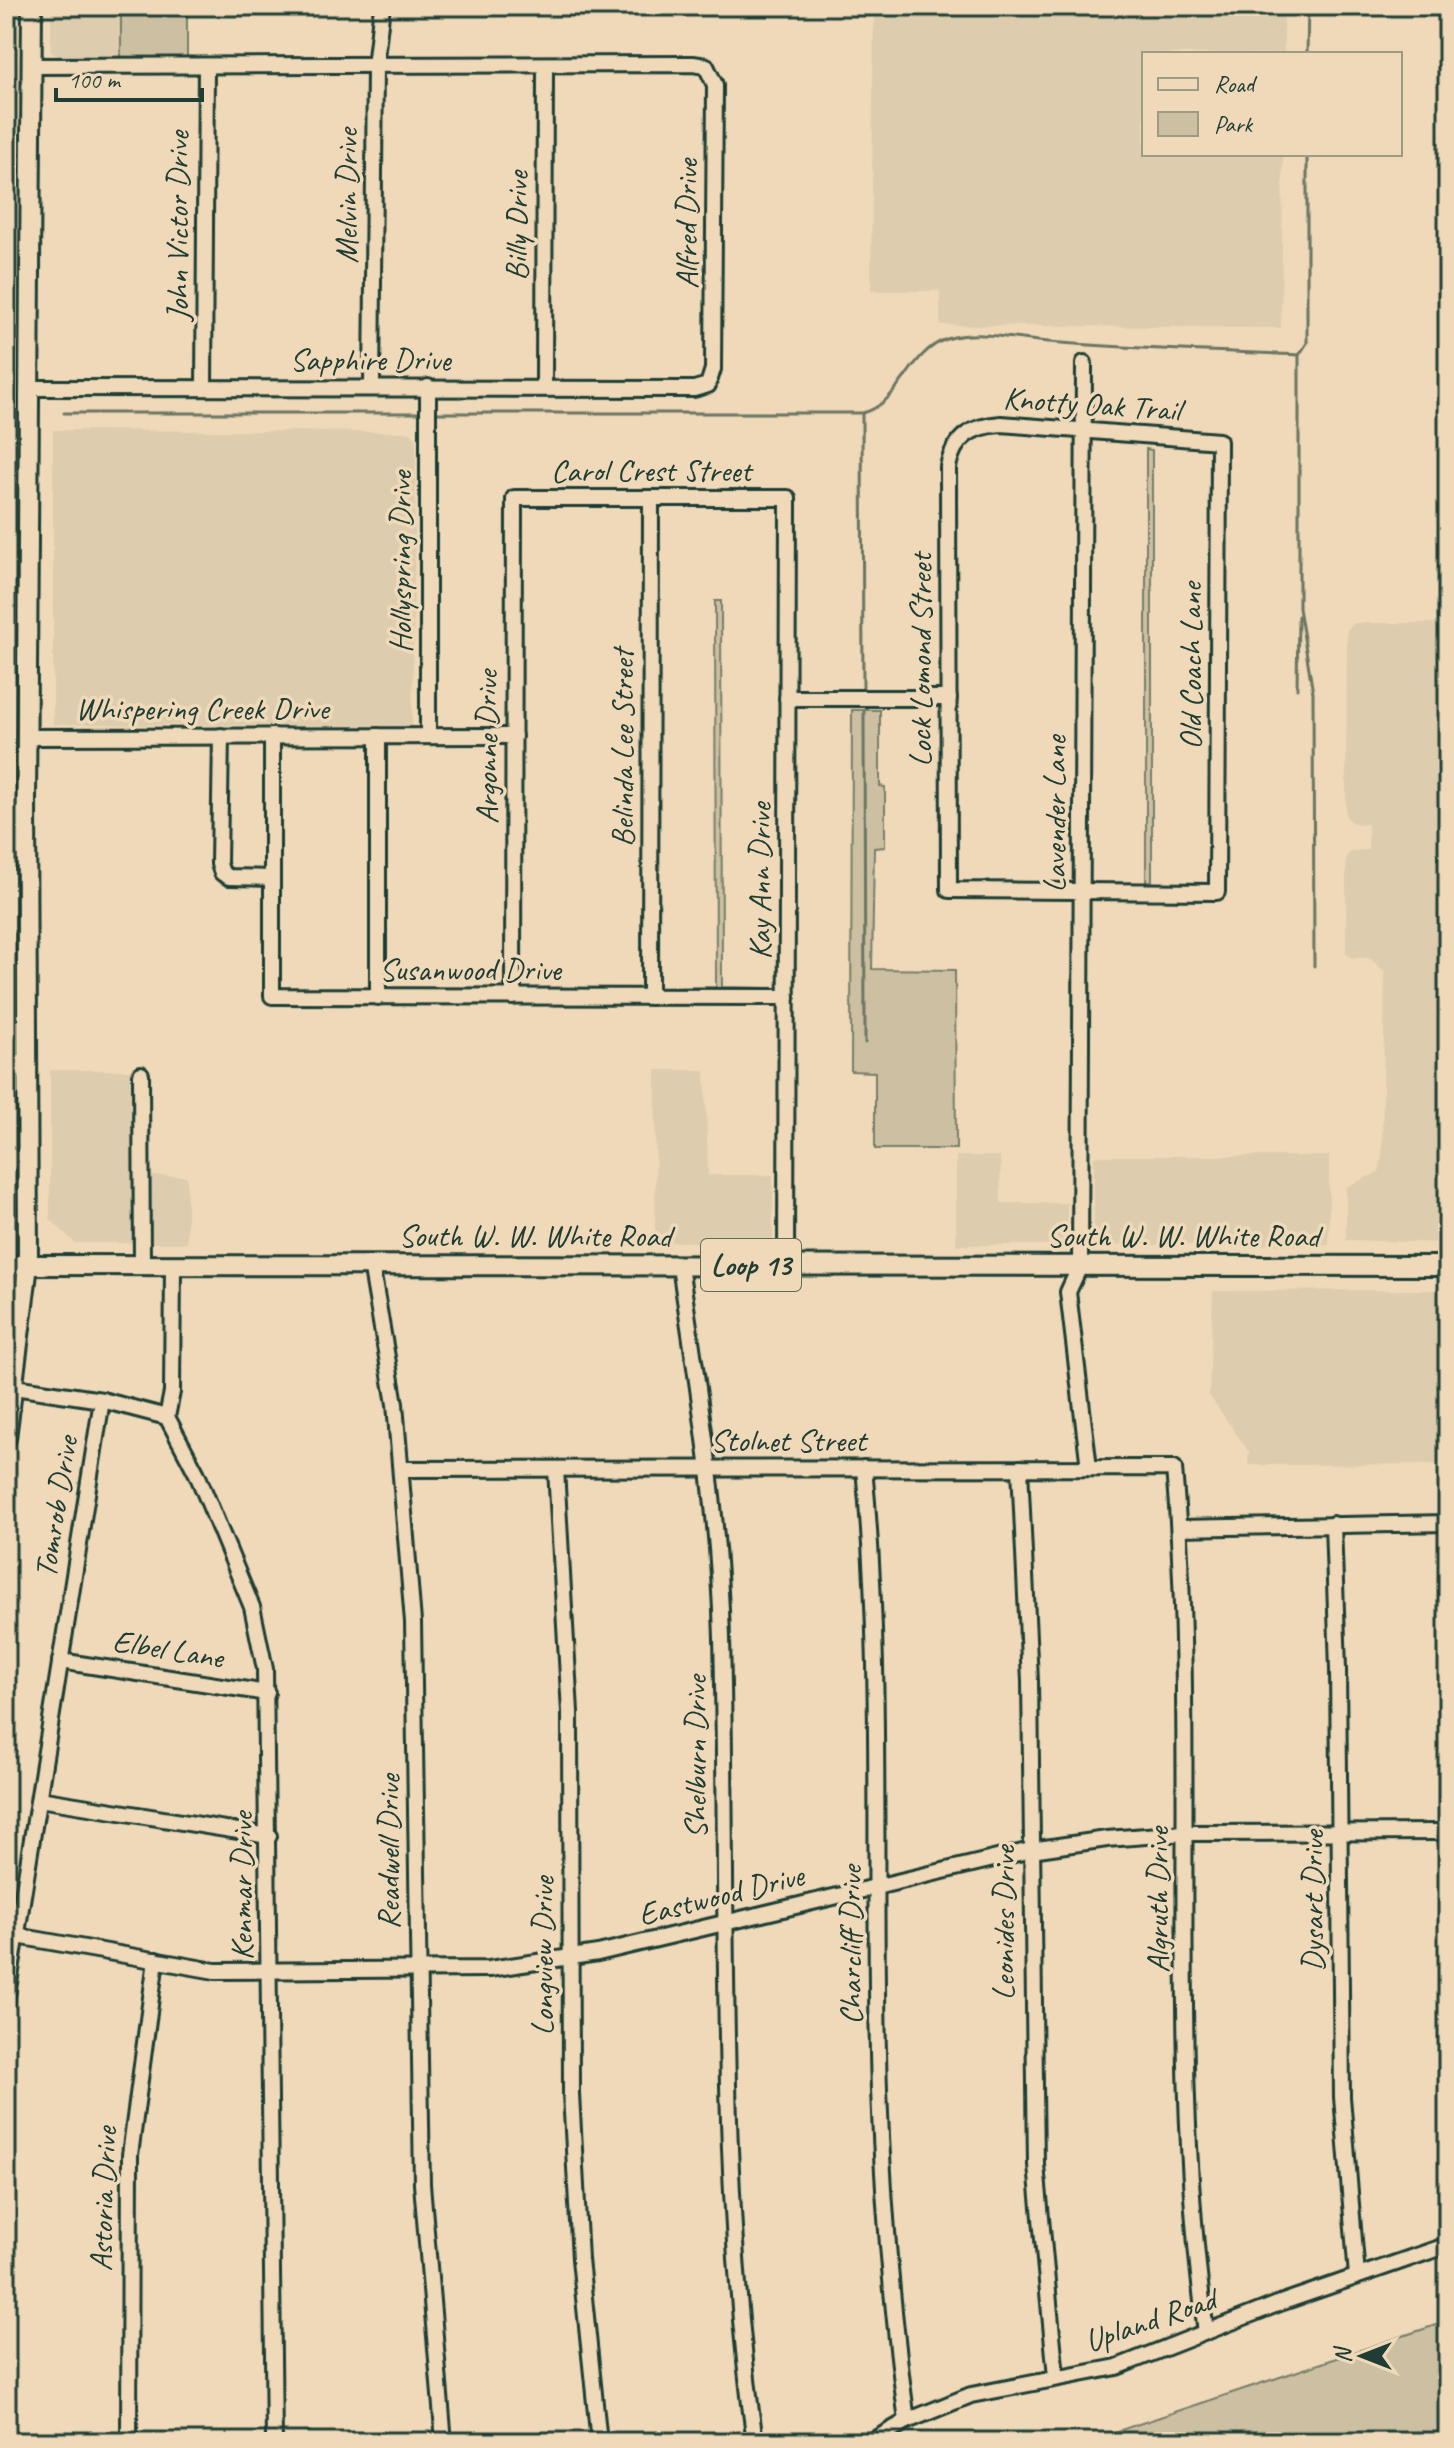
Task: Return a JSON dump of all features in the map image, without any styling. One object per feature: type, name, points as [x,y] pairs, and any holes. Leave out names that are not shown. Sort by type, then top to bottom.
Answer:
[{"type":"main road","points":[[6,1438],[28,1265],[27,737],[32,6]]},
{"type":"main road","name":"South W. W. White Road","points":[[6,1265],[1448,1266]]},
{"type":"street","name":"Melvin Drive","points":[[372,387],[375,66],[382,6]]},
{"type":"street","points":[[32,66],[545,65]]},
{"type":"street","name":"Alfred Drive","points":[[545,65],[706,66],[715,85],[713,369],[708,385]]},
{"type":"street","name":"Billy Drive","points":[[544,387],[545,65]]},
{"type":"street","name":"John Victor Drive","points":[[204,388],[206,66]]},
{"type":"street","name":"Lavender Lane","points":[[1080,1266],[1084,363]]},
{"type":"street","name":"Sapphire Drive","points":[[31,388],[694,389],[708,385]]},
{"type":"street","name":"Hollyspring Drive","points":[[428,387],[428,736]]},
{"type":"street","name":"Knotty Oak Trail","points":[[964,435],[972,428],[1001,424],[1219,441]]},
{"type":"street","name":"Lock Lomond Street","points":[[964,435],[950,456],[948,467],[949,890],[1081,891]]},
{"type":"street","name":"Old Coach Lane","points":[[1081,891],[1217,892],[1219,441]]},
{"type":"street","name":"Carol Crest Street","points":[[514,498],[788,498]]},
{"type":"street","name":"Argonne Drive","points":[[513,997],[514,498]]},
{"type":"street","name":"Belinda Lee Street","points":[[650,997],[651,498]]},
{"type":"street","name":"Kay Ann Drive","points":[[786,1264],[788,498]]},
{"type":"street","points":[[787,698],[949,698]]},
{"type":"street","points":[[221,736],[219,864],[222,873],[229,877],[272,878]]},
{"type":"street","name":"Susanwood Drive","points":[[272,736],[272,996],[787,997]]},
{"type":"street","points":[[378,736],[378,997]]},
{"type":"street","points":[[428,736],[514,736]]},
{"type":"street","name":"Whispering Creek Drive","points":[[27,737],[428,736]]},
{"type":"street","points":[[141,1074],[142,1266]]},
{"type":"street","name":"Readwell Drive","points":[[371,1264],[388,1353],[413,1622],[422,2184],[444,2442]]},
{"type":"street","points":[[14,1387],[102,1400],[167,1417],[172,1392],[173,1266]]},
{"type":"street","name":"Shelburn Drive","points":[[680,1266],[709,1468],[722,1638],[728,2153],[736,2284],[755,2442]]},
{"type":"street","points":[[1080,1266],[1068,1292],[1089,1468]]},
{"type":"street","name":"Tomrob Drive","points":[[6,2002],[11,1935],[39,1799],[102,1400]]},
{"type":"street","name":"Kenmar Drive","points":[[167,1417],[197,1474],[252,1607],[262,1645],[267,1693],[274,2442]]},
{"type":"street","name":"Charcliff Drive","points":[[864,1468],[875,1597],[879,2088],[886,2225],[907,2421]]},
{"type":"street","name":"Leonides Drive","points":[[1020,1468],[1028,1579],[1036,2165],[1056,2377]]},
{"type":"street","name":"Stolnet Street","points":[[401,1469],[1174,1468]]},
{"type":"street","name":"Algruth Drive","points":[[1174,1468],[1179,1528],[1189,2124],[1206,2332]]},
{"type":"street","name":"Longview Drive","points":[[556,1469],[570,1712],[570,1958],[578,2232],[599,2442]]},
{"type":"street","points":[[1179,1528],[1448,1523]]},
{"type":"street","name":"Dysart Drive","points":[[1333,1524],[1342,2097],[1357,2276]]},
{"type":"street","name":"Elbel Lane","points":[[60,1661],[267,1693]]},
{"type":"street","points":[[39,1799],[269,1836]]},
{"type":"street","name":"Eastwood Drive","points":[[11,1935],[215,1971],[489,1969],[570,1958],[1031,1850],[1107,1839],[1185,1833],[1448,1832]]},
{"type":"street","name":"Astoria Drive","points":[[129,2442],[130,2155],[156,1960]]},
{"type":"street","name":"Upland Road","points":[[870,2442],[907,2421],[971,2395],[1117,2367],[1448,2245]]},
{"type":"shaded area","points":[[6,6],[17,6],[15,135],[6,135]]},
{"type":"shaded area","points":[[51,6],[121,6],[121,57],[58,57],[51,51]]},
{"type":"shaded area","points":[[874,6],[1284,6],[1284,52],[1142,52],[1142,156],[1283,156],[1281,328],[940,325],[940,291],[871,291]]},
{"type":"shaded area","points":[[53,430],[411,432],[416,438],[412,726],[53,724]]},
{"type":"shaded area","points":[[1354,623],[1448,623],[1448,1243],[1346,1240],[1346,1187],[1379,1172],[1382,1154],[1385,972],[1370,958],[1352,958],[1346,953],[1346,857],[1351,851],[1368,850],[1368,824],[1353,823],[1346,817],[1347,630]]},
{"type":"shaded area","points":[[50,1070],[135,1070],[135,1243],[75,1243],[50,1219]]},
{"type":"shaded area","points":[[656,1070],[705,1070],[708,1175],[773,1175],[773,1241],[655,1242]]},
{"type":"shaded area","points":[[956,1156],[1000,1156],[1001,1203],[1067,1203],[1067,1245],[956,1245]]},
{"type":"shaded area","points":[[1094,1156],[1329,1156],[1329,1245],[1094,1245]]},
{"type":"shaded area","points":[[147,1176],[187,1176],[187,1243],[147,1243]]},
{"type":"shaded area","points":[[1448,1290],[1448,1464],[1248,1465],[1249,1452],[1209,1395],[1213,1291]]},
{"type":"green space","points":[[121,6],[187,6],[187,57],[121,57]]},
{"type":"green space","points":[[1146,449],[1152,450],[1152,881],[1146,881]]},
{"type":"green space","points":[[715,601],[721,601],[722,987],[775,988],[665,991],[662,988],[716,987]]},
{"type":"green space","points":[[852,710],[880,710],[880,786],[885,787],[885,847],[874,848],[872,969],[955,970],[956,1149],[875,1149],[875,1072],[851,1071]]},
{"type":"green space","points":[[1448,2321],[1448,2442],[1085,2442]]},
{"type":"waterway","points":[[1307,52],[1308,6]]},
{"type":"waterway","points":[[432,413],[862,413],[886,400],[934,345],[947,339],[972,335],[1111,346],[1299,355],[1307,343],[1307,156]]},
{"type":"waterway","points":[[1299,355],[1299,608],[1313,693],[1314,966]]},
{"type":"waterway","points":[[64,413],[424,413]]},
{"type":"waterway","points":[[862,414],[863,690]]},
{"type":"waterway","points":[[1297,689],[1298,616]]},
{"type":"waterway","points":[[864,712],[865,1043]]}]
